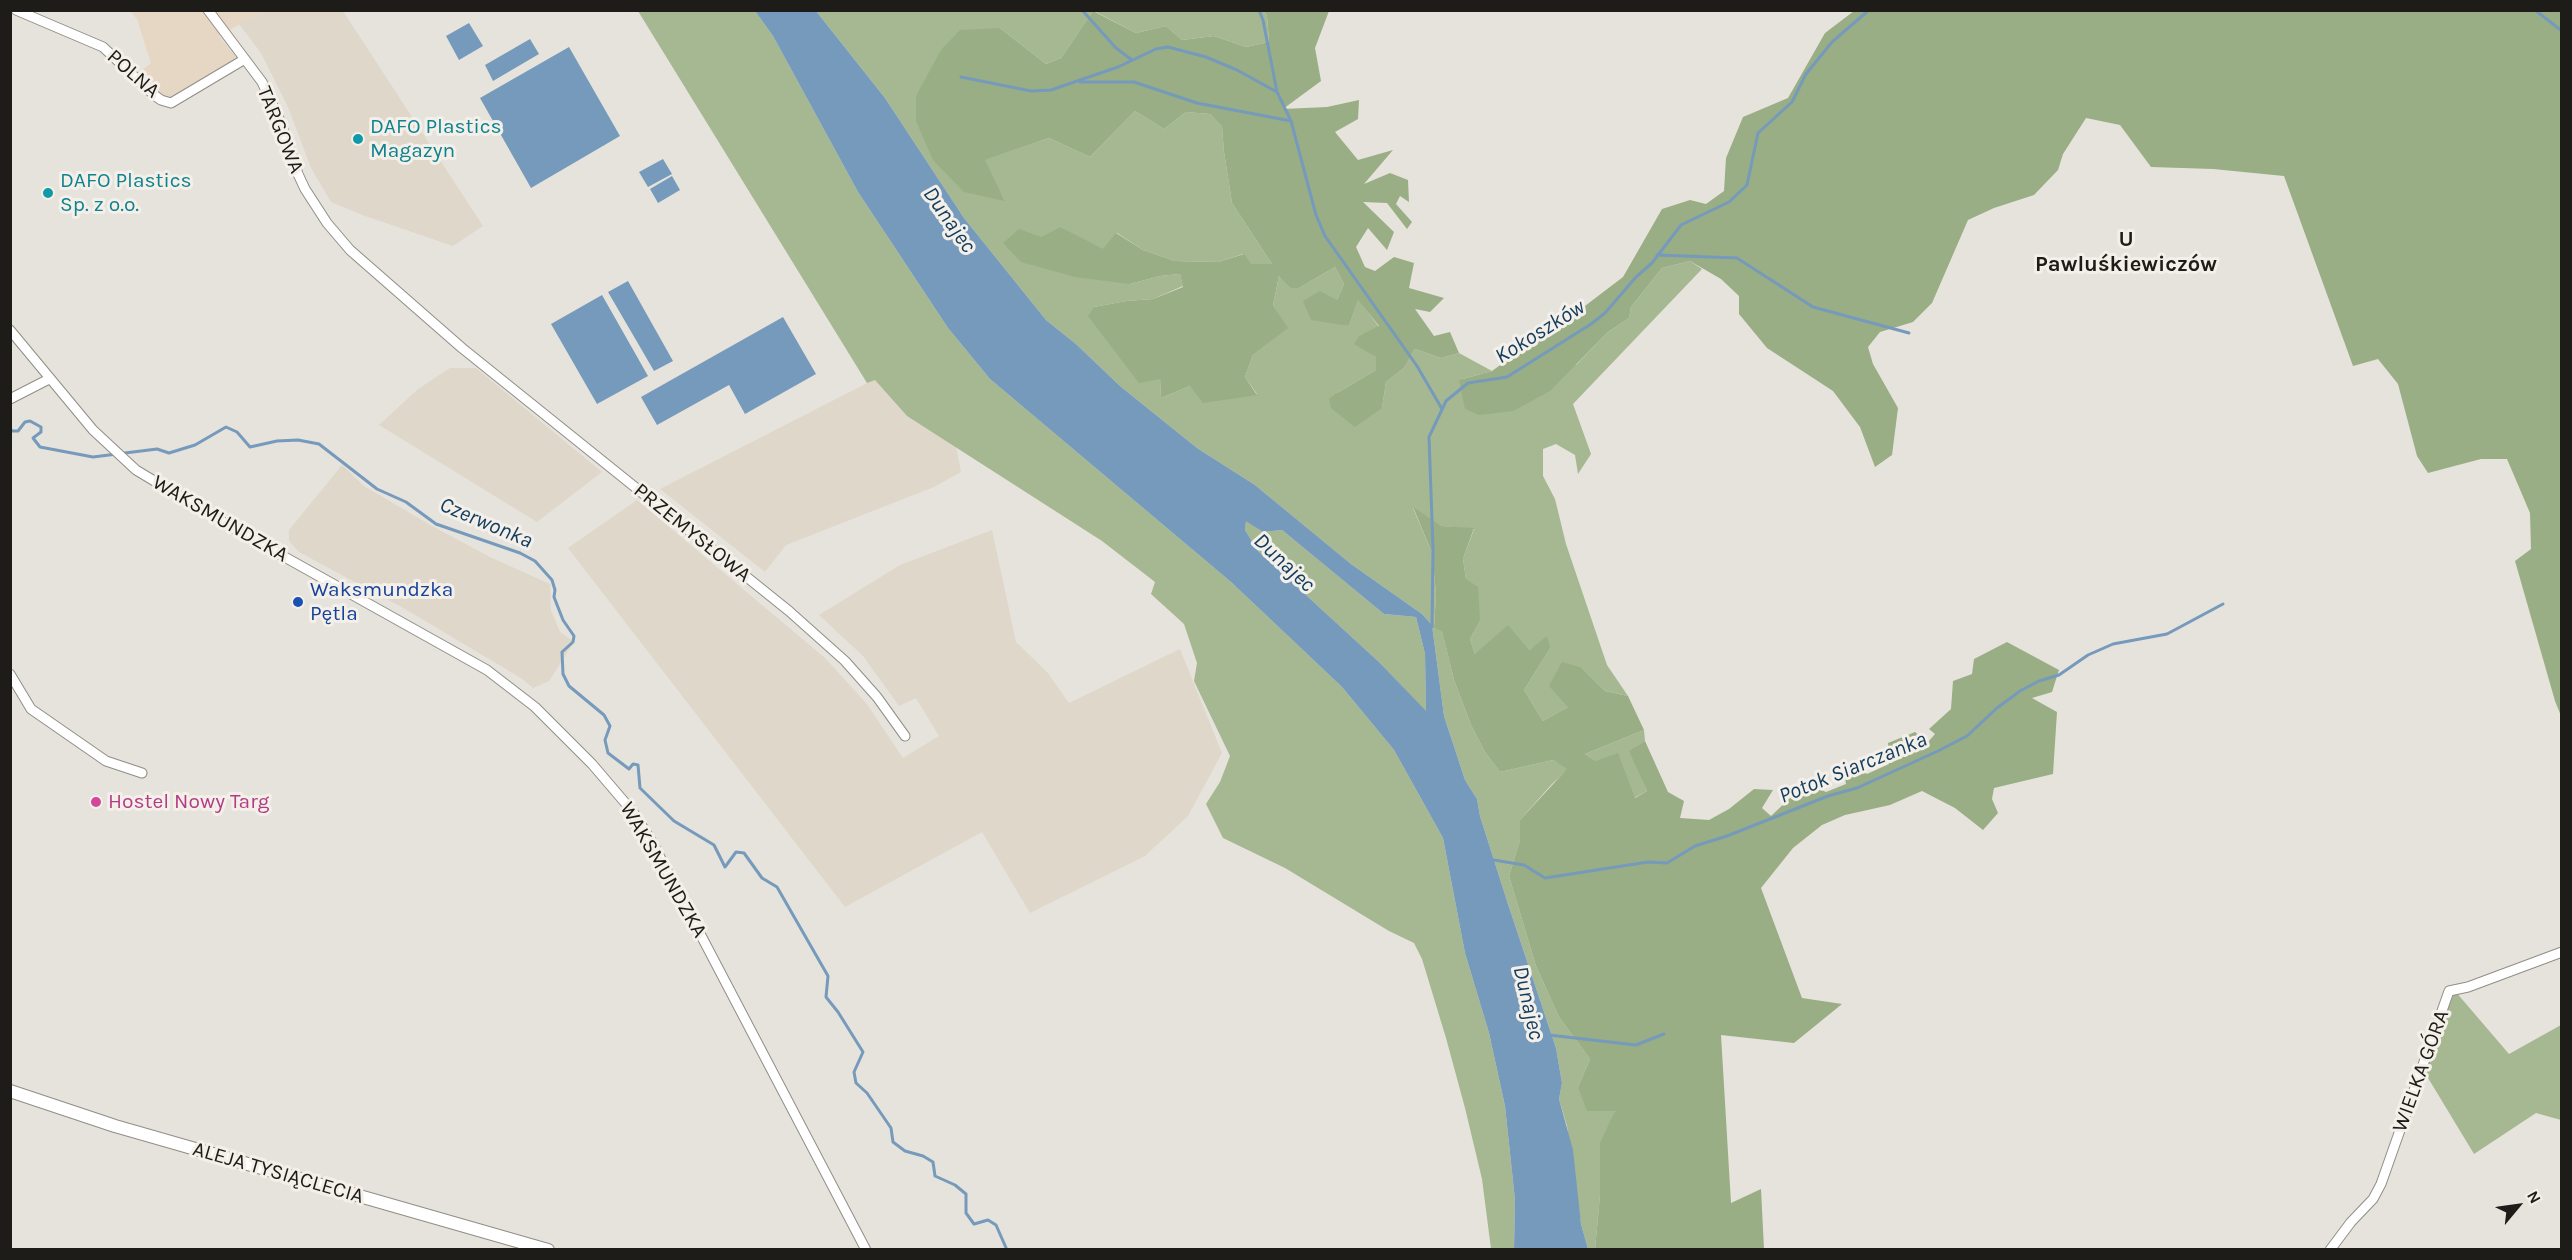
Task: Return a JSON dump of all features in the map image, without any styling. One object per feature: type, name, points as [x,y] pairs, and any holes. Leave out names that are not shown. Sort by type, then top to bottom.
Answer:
[{"type":"street","name":"POLNA","points":[[16,10],[103,47],[154,95],[171,103],[245,59]]},
{"type":"street","name":"TARGOWA","points":[[208,10],[262,82],[281,123],[298,174],[327,223],[364,264],[462,348]]},
{"type":"street","name":"WAKSMUNDZKA","points":[[10,330],[93,430],[125,461],[152,481],[231,527],[487,670],[535,707],[592,764],[633,812],[657,850],[866,1250]]},
{"type":"street","name":"PRZEMYSŁOWA","points":[[462,348],[789,611],[845,661],[877,697],[905,736]]},
{"type":"street","points":[[10,399],[49,379]]},
{"type":"street","points":[[10,674],[31,710],[106,761],[142,773]]},
{"type":"street","name":"WIELKA GÓRA","points":[[2330,1250],[2351,1222],[2373,1199],[2381,1184],[2449,991],[2468,987],[2562,952]]},
{"type":"street","name":"ALEJA TYSIĄCLECIA","points":[[10,1091],[115,1126],[548,1250]]},
{"type":"shaded area","points":[[130,11],[263,11],[219,36],[237,58],[181,96],[168,101],[137,74],[151,63],[137,19]]},
{"type":"shaded area","points":[[263,11],[343,11],[483,226],[453,246],[331,202],[311,168],[288,107],[261,53],[239,24]]},
{"type":"shaded area","points":[[450,368],[476,368],[602,472],[537,522],[379,425],[418,389]]},
{"type":"shaded area","points":[[875,379],[907,416],[956,446],[961,472],[934,487],[786,545],[765,572],[660,489]]},
{"type":"shaded area","points":[[342,465],[364,486],[432,526],[490,557],[550,584],[551,610],[560,632],[574,642],[549,681],[533,688],[521,678],[405,609],[299,552],[289,541],[289,530]]},
{"type":"shaded area","points":[[637,500],[825,658],[866,703],[903,758],[939,736],[916,698],[899,706],[863,656],[819,615],[900,565],[992,530],[1016,642],[1048,673],[1069,703],[1180,649],[1222,753],[1188,816],[1145,856],[1030,913],[982,832],[845,907],[568,548]]},
{"type":"green space","points":[[638,11],[755,11],[773,36],[858,192],[948,328],[990,379],[1231,582],[1342,687],[1394,750],[1443,838],[1465,953],[1489,1033],[1505,1106],[1515,1200],[1514,1249],[1491,1249],[1482,1179],[1465,1108],[1422,959],[1414,943],[1389,931],[1285,868],[1223,838],[1206,804],[1220,782],[1230,756],[1194,681],[1197,663],[1184,624],[1151,594],[1155,582],[1102,541],[907,416],[875,380],[867,383]]},
{"type":"green space","points":[[816,11],[1093,11],[1061,58],[1046,64],[1000,28],[916,96],[1005,201],[984,160],[1049,138],[1090,157],[1135,111],[1164,129],[1186,112],[1210,114],[1222,127],[1232,203],[1272,264],[1252,264],[1243,254],[1218,262],[1175,261],[1143,250],[1117,233],[1103,250],[1061,227],[1130,284],[1160,276],[1180,274],[1183,286],[1153,299],[1094,307],[1160,379],[1161,398],[1190,386],[1257,394],[1245,377],[1253,355],[1287,328],[1273,305],[1279,276],[1299,288],[1335,267],[1344,284],[1337,300],[1337,323],[1349,326],[1358,299],[1379,327],[1360,335],[1376,357],[1376,370],[1337,393],[1382,408],[1386,382],[1404,368],[1415,349],[1441,358],[1459,353],[1492,371],[1459,380],[1576,365],[1608,332],[1629,318],[1631,307],[1662,268],[1690,261],[1702,269],[1573,404],[1591,454],[1578,474],[1575,455],[1556,444],[1543,449],[1543,476],[1555,499],[1566,544],[1607,665],[1628,696],[1605,691],[1582,668],[1568,707],[1543,721],[1524,690],[1551,647],[1547,637],[1529,650],[1475,654],[1470,639],[1480,621],[1466,579],[1463,559],[1474,529],[1442,526],[1413,508],[1432,553],[1436,594],[1434,628],[1442,630],[1454,680],[1471,725],[1485,752],[1500,772],[1553,760],[1568,769],[1520,820],[1520,840],[1509,876],[1536,966],[1559,1017],[1590,1059],[1578,1087],[1615,1110],[1600,1195],[1595,1249],[1588,1249],[1581,1224],[1567,1126],[1559,1099],[1562,1083],[1556,1048],[1480,816],[1477,799],[1465,780],[1444,716],[1432,625],[1422,614],[1351,564],[1255,485],[1197,448],[1120,386],[1076,344],[1046,320],[964,218],[885,98]]},
{"type":"green space","points":[[1093,11],[1136,33],[1166,26],[1182,40],[1214,36],[1246,47],[1269,42],[1267,16],[1264,11],[1329,11],[1315,48],[1321,81],[1283,109],[1327,107],[1359,100],[1358,119],[1335,132],[1358,160],[1393,150],[1364,184],[1390,173],[1408,180],[1409,202],[1400,196],[1396,204],[1412,222],[1407,229],[1387,203],[1363,202],[1394,232],[1387,250],[1368,228],[1356,247],[1365,267],[1375,271],[1394,257],[1414,263],[1409,288],[1444,298],[1430,312],[1415,309],[1434,336],[1450,332],[1459,353],[1441,358],[1415,349],[1404,368],[1386,382],[1382,408],[1355,427],[1331,408],[1329,399],[1376,370],[1376,357],[1354,344],[1360,335],[1379,326],[1358,300],[1349,326],[1311,320],[1303,301],[1320,291],[1337,300],[1344,284],[1335,267],[1299,288],[1291,288],[1279,276],[1273,305],[1288,328],[1253,355],[1245,377],[1257,395],[1203,403],[1190,386],[1161,398],[1160,379],[1139,383],[1088,316],[1094,307],[1153,299],[1183,287],[1180,274],[1160,276],[1130,284],[1075,277],[1021,262],[1003,243],[1019,229],[1041,237],[1061,227],[1103,249],[1116,233],[1143,250],[1175,261],[1218,262],[1244,254],[1252,264],[1272,264],[1232,203],[1222,127],[1210,114],[1186,112],[1164,129],[1135,111],[1090,157],[1049,138],[985,160],[1005,201],[964,192],[933,160],[916,121],[916,96],[941,50],[960,30],[1000,28],[1046,64],[1061,58]]},
{"type":"green space","points":[[1094,11],[1264,11],[1267,16],[1269,42],[1246,47],[1214,36],[1182,40],[1166,26],[1136,33]]},
{"type":"green space","points":[[1854,11],[2561,11],[2561,716],[2515,561],[2531,549],[2530,513],[2507,459],[2481,459],[2428,473],[2417,456],[2398,384],[2378,359],[2353,366],[2284,176],[2213,169],[2151,167],[2120,125],[2086,118],[2063,154],[2058,170],[2034,195],[1994,208],[1968,220],[1932,303],[1913,322],[1880,332],[1868,347],[1873,364],[1898,408],[1892,455],[1875,467],[1860,427],[1833,391],[1767,348],[1739,314],[1739,296],[1721,279],[1690,261],[1662,268],[1631,307],[1629,318],[1608,332],[1550,391],[1513,411],[1479,415],[1465,409],[1459,380],[1492,371],[1521,350],[1551,317],[1581,309],[1623,277],[1662,209],[1690,200],[1706,204],[1724,191],[1726,158],[1743,117],[1788,98],[1825,33]]},
{"type":"green space","points":[[1413,507],[1442,526],[1474,528],[1463,559],[1466,579],[1478,587],[1480,621],[1470,639],[1475,654],[1508,625],[1529,650],[1547,636],[1551,647],[1524,690],[1543,721],[1568,707],[1549,686],[1562,662],[1582,668],[1605,691],[1628,696],[1644,730],[1585,754],[1596,761],[1618,753],[1635,798],[1647,791],[1629,751],[1645,741],[1668,792],[1684,801],[1680,818],[1709,820],[1729,809],[1754,789],[1773,790],[1762,808],[1771,816],[1806,783],[1826,792],[1846,784],[1844,771],[1856,765],[1867,774],[1889,764],[1888,743],[1915,732],[1928,742],[1935,734],[1929,729],[1951,709],[1953,681],[1972,674],[1974,659],[2007,642],[2059,670],[2052,692],[2032,698],[2057,712],[2053,774],[1994,788],[1992,799],[1998,813],[1983,830],[1955,808],[1922,791],[1890,805],[1845,815],[1822,825],[1793,848],[1761,888],[1802,998],[1842,1004],[1794,1043],[1721,1035],[1731,1203],[1761,1189],[1764,1249],[1595,1249],[1600,1195],[1600,1143],[1615,1111],[1587,1111],[1578,1087],[1590,1059],[1559,1017],[1536,966],[1509,876],[1520,840],[1520,820],[1567,769],[1553,760],[1500,772],[1485,752],[1471,725],[1454,680],[1442,631],[1434,628],[1436,594],[1432,553]]},
{"type":"green space","points":[[1246,520],[1263,532],[1282,530],[1384,614],[1416,617],[1425,654],[1426,712],[1379,662],[1258,551],[1245,530]]},
{"type":"green space","points":[[1644,730],[1645,741],[1630,751],[1647,791],[1634,798],[1596,761],[1585,754]]},
{"type":"green space","points":[[2455,991],[2509,1054],[2561,1025],[2561,1120],[2536,1113],[2474,1154],[2422,1068]]},
{"type":"water","name":"Dunajec","points":[[755,11],[816,11],[885,98],[964,218],[1046,320],[1076,344],[1120,386],[1197,448],[1255,485],[1351,564],[1422,614],[1432,625],[1444,716],[1465,780],[1477,799],[1480,816],[1556,1048],[1562,1083],[1559,1099],[1573,1150],[1581,1224],[1588,1249],[1514,1249],[1515,1200],[1505,1106],[1489,1033],[1465,953],[1443,838],[1394,750],[1342,687],[1231,582],[990,379],[948,328],[858,192],[773,36]],"holes":[[[1246,521],[1263,532],[1282,530],[1384,614],[1416,617],[1425,654],[1426,711],[1379,662],[1258,551],[1245,530]]]},
{"type":"water","points":[[469,23],[483,46],[459,60],[446,36]]},
{"type":"water","points":[[530,39],[539,54],[493,81],[485,65]]},
{"type":"water","points":[[569,47],[620,136],[531,188],[480,98]]},
{"type":"water","points":[[663,159],[672,174],[648,187],[639,172]]},
{"type":"water","points":[[672,176],[680,190],[658,203],[650,189]]},
{"type":"water","points":[[628,281],[673,361],[654,371],[608,292]]},
{"type":"water","points":[[602,295],[648,376],[597,404],[551,324]]},
{"type":"water","points":[[783,317],[816,374],[745,414],[729,385],[657,425],[641,397]]},
{"type":"waterway","points":[[1082,10],[1116,48],[1132,60]]},
{"type":"waterway","points":[[1259,10],[1277,92],[1291,121],[1316,215],[1325,236],[1417,366],[1442,409]]},
{"type":"waterway","name":"Kokoszków","points":[[1432,627],[1433,548],[1429,437],[1446,401],[1468,383],[1507,377],[1591,324],[1605,313],[1636,277],[1652,263],[1681,225],[1729,202],[1747,185],[1758,133],[1792,102],[1806,74],[1832,42],[1869,10]]},
{"type":"waterway","points":[[2535,10],[2562,31]]},
{"type":"waterway","points":[[961,77],[1031,91],[1051,90],[1118,67],[1156,49],[1168,47],[1206,57],[1237,70],[1277,92]]},
{"type":"waterway","points":[[1080,82],[1134,82],[1197,103],[1291,121]]},
{"type":"waterway","points":[[1657,255],[1737,258],[1813,307],[1909,333]]},
{"type":"waterway","name":"Czerwonka","points":[[10,428],[12,431],[18,431],[25,422],[30,421],[41,427],[41,432],[33,438],[40,447],[93,457],[157,449],[169,453],[195,445],[226,427],[237,432],[250,447],[277,441],[298,440],[319,444],[377,489],[406,502],[436,524],[520,553],[535,561],[552,580],[555,590],[554,597],[563,620],[574,636],[573,642],[562,652],[563,674],[569,686],[604,715],[610,726],[605,740],[608,753],[629,769],[633,764],[638,765],[640,788],[674,821],[714,845],[725,867],[736,852],[744,853],[762,878],[777,887],[828,976],[826,997],[863,1052],[854,1072],[856,1083],[867,1093],[891,1128],[893,1142],[905,1151],[923,1156],[933,1162],[935,1176],[955,1185],[966,1194],[966,1213],[974,1224],[988,1220],[996,1225],[1007,1250]]},
{"type":"waterway","name":"Potok Siarczanka","points":[[1494,860],[1524,865],[1545,878],[1648,862],[1667,863],[1695,846],[1727,836],[1828,796],[1857,788],[1938,751],[1967,736],[1997,708],[2020,691],[2039,681],[2059,675],[2088,655],[2113,644],[2167,634],[2223,604]]},
{"type":"waterway","name":"Dunajec","points":[[1549,1035],[1636,1045],[1664,1034]]},
{"type":"place","name":"DAFO Plastics Magazyn","points":[[358,139]]},
{"type":"place","name":"DAFO Plastics Sp. z o.o.","points":[[48,193]]},
{"type":"place","name":"Waksmundzka Pętla","points":[[298,602]]},
{"type":"place","name":"Hostel Nowy Targ","points":[[96,802]]},
{"type":"district","name":"U Pawluśkiewiczów","points":[[2126,252]]}]
